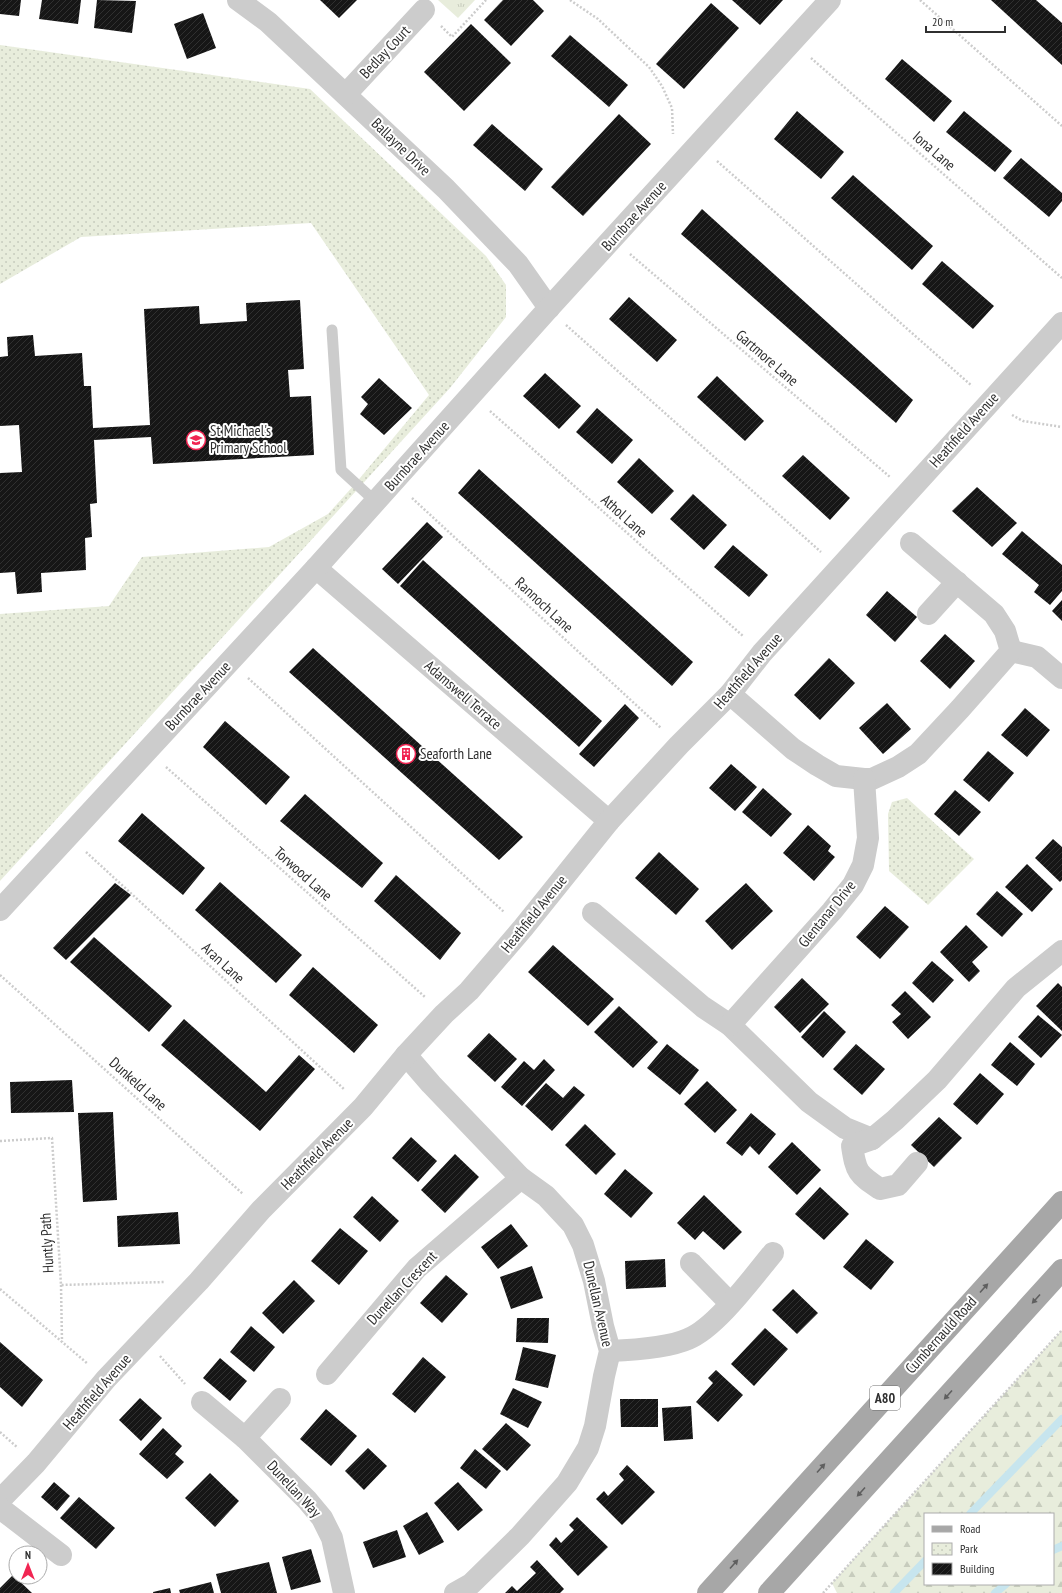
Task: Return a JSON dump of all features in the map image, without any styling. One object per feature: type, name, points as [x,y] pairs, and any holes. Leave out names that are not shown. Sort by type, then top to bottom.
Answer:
[{"type":"main road","name":"Cumbernauld Road","points":[[708,1593],[1062,1202]]},
{"type":"main road","points":[[769,1593],[1062,1270]]},
{"type":"street","name":"Ballayne Drive","points":[[238,0],[268,22],[446,189],[518,264],[549,308]]},
{"type":"street","name":"Burnbrae Avenue","points":[[0,910],[316,568],[549,308],[830,0]]},
{"type":"street","name":"Bedlay Court","points":[[346,94],[424,10]]},
{"type":"street","name":"Heathfield Avenue","points":[[0,1500],[36,1464],[106,1379],[199,1281],[261,1210],[363,1107],[406,1055],[444,1014],[469,991],[523,928],[609,821],[679,745],[730,694],[762,653],[1062,323]]},
{"type":"street","points":[[911,543],[994,614],[1005,631],[1011,651]]},
{"type":"street","name":"Adamswell Terrace","points":[[316,568],[609,821]]},
{"type":"street","points":[[928,614],[957,582]]},
{"type":"street","points":[[1011,651],[1038,657],[1062,678]]},
{"type":"street","points":[[730,694],[793,749],[817,765],[836,776],[872,779],[898,767],[918,754],[1011,651]]},
{"type":"street","name":"Glentanar Drive","points":[[730,1025],[832,911],[853,885],[863,865],[868,838],[864,779]]},
{"type":"street","points":[[593,913],[703,1007],[730,1025],[808,1102],[845,1128],[872,1139]]},
{"type":"street","points":[[917,1164],[898,1185],[880,1189],[862,1177],[855,1164],[852,1146],[872,1139],[895,1120],[937,1080],[1016,988],[1062,951]]},
{"type":"street","name":"Dunellan Avenue","points":[[406,1055],[431,1084],[521,1178],[546,1196],[573,1224],[580,1238],[594,1281],[610,1352],[595,1426],[588,1448],[567,1483],[520,1536],[471,1584],[455,1593]]},
{"type":"street","name":"Dunellan Crescent","points":[[327,1374],[417,1268],[521,1178]]},
{"type":"street","points":[[610,1352],[659,1346],[688,1340],[702,1331],[730,1303],[773,1253]]},
{"type":"street","points":[[691,1263],[730,1303]]},
{"type":"street","points":[[245,1438],[280,1399]]},
{"type":"street","name":"Dunellan Way","points":[[202,1402],[245,1438],[307,1500],[322,1518],[332,1538],[344,1593]]},
{"type":"street","points":[[0,1508],[61,1555]]},
{"type":"lane","points":[[332,330],[341,470],[376,502]]},
{"type":"path","points":[[424,10],[452,37],[486,0]]},
{"type":"path","points":[[570,0],[598,19],[649,67],[662,86],[672,108],[673,137],[678,168]]},
{"type":"path","points":[[920,0],[1062,126]]},
{"type":"path","name":"Iona Lane","points":[[792,42],[1062,278]]},
{"type":"path","points":[[698,144],[990,402],[1023,421],[1062,427]]},
{"type":"path","name":"Gartmore Lane","points":[[612,240],[908,492]]},
{"type":"path","points":[[549,308],[839,568]]},
{"type":"path","name":"Athol Lane","points":[[472,395],[762,653]]},
{"type":"path","name":"Rannoch Lane","points":[[395,481],[679,745]]},
{"type":"path","points":[[230,661],[523,928]]},
{"type":"path","name":"Torwood Lane","points":[[147,751],[444,1014]]},
{"type":"path","name":"Aran Lane","points":[[68,836],[363,1107]]},
{"type":"path","name":"Dunkeld Lane","points":[[0,975],[261,1210]]},
{"type":"path","name":"Huntly Path","points":[[0,1141],[52,1138],[61,1285],[199,1281]]},
{"type":"path","points":[[61,1285],[62,1342]]},
{"type":"path","points":[[0,1289],[106,1379]]},
{"type":"path","points":[[823,1593],[1062,1330]]},
{"type":"path","points":[[144,1339],[202,1402]]},
{"type":"green space","points":[[438,0],[475,0],[458,18]]},
{"type":"green space","points":[[0,45],[310,89],[486,256],[506,285],[506,317],[450,388],[0,881],[0,614],[109,606],[142,557],[269,547],[328,514],[429,395],[311,223],[81,237],[0,284]]},
{"type":"green space","points":[[907,798],[974,859],[928,905],[889,871],[888,814],[892,802]]},
{"type":"green space","points":[[1062,1330],[1062,1593],[837,1593],[832,1583]]},
{"type":"building","points":[[0,0],[21,0],[19,16],[0,14]]},
{"type":"building","points":[[42,0],[81,0],[78,24],[39,19]]},
{"type":"building","points":[[97,0],[136,1],[132,33],[94,28]]},
{"type":"building","points":[[320,0],[357,0],[339,18]]},
{"type":"building","points":[[503,0],[533,0],[544,11],[511,46],[484,20]]},
{"type":"building","points":[[732,0],[783,0],[760,25]]},
{"type":"building","points":[[991,0],[1036,0],[1062,23],[1062,65]]},
{"type":"building","points":[[711,3],[739,28],[684,89],[656,64]]},
{"type":"building","points":[[203,13],[216,48],[187,59],[174,24]]},
{"type":"building","points":[[471,24],[511,63],[464,111],[424,72]]},
{"type":"building","points":[[570,35],[628,85],[609,107],[551,56]]},
{"type":"building","points":[[902,59],[952,101],[934,122],[885,79]]},
{"type":"building","points":[[797,111],[844,152],[821,179],[774,139]]},
{"type":"building","points":[[964,111],[1012,151],[995,172],[946,132]]},
{"type":"building","points":[[619,114],[651,144],[583,216],[551,187]]},
{"type":"building","points":[[492,124],[543,169],[525,191],[473,145]]},
{"type":"building","points":[[1021,158],[1062,193],[1062,201],[1049,217],[1003,178]]},
{"type":"building","points":[[853,175],[933,246],[912,270],[831,198]]},
{"type":"building","points":[[702,209],[913,400],[896,423],[681,234]]},
{"type":"building","points":[[942,261],[994,306],[973,329],[922,284]]},
{"type":"building","points":[[629,297],[677,340],[657,362],[609,319]]},
{"type":"building","points":[[300,300],[304,369],[288,370],[290,397],[311,396],[314,455],[153,464],[151,437],[94,440],[97,503],[90,504],[92,537],[85,538],[86,570],[41,573],[42,592],[17,594],[15,572],[0,573],[0,473],[22,472],[19,425],[0,426],[0,357],[8,356],[7,337],[33,335],[35,356],[82,353],[84,386],[91,386],[93,428],[150,425],[144,309],[199,306],[200,324],[247,321],[246,303]]},
{"type":"building","points":[[545,373],[581,406],[559,429],[523,396]]},
{"type":"building","points":[[717,376],[764,421],[745,441],[697,397]]},
{"type":"building","points":[[379,378],[412,408],[384,435],[360,414],[368,404],[361,397]]},
{"type":"building","points":[[597,408],[633,440],[612,464],[576,432]]},
{"type":"building","points":[[803,455],[850,498],[830,520],[782,476]]},
{"type":"building","points":[[639,458],[674,491],[652,514],[617,482]]},
{"type":"building","points":[[479,469],[693,662],[672,686],[458,493]]},
{"type":"building","points":[[977,487],[1017,523],[992,547],[952,511]]},
{"type":"building","points":[[693,494],[727,525],[704,550],[670,519]]},
{"type":"building","points":[[427,522],[443,537],[398,584],[382,569]]},
{"type":"building","points":[[1022,531],[1062,565],[1062,591],[1050,605],[1034,592],[1039,585],[1002,554]]},
{"type":"building","points":[[733,545],[768,575],[749,597],[714,567]]},
{"type":"building","points":[[423,560],[602,721],[579,747],[400,586]]},
{"type":"building","points":[[887,591],[917,617],[895,642],[866,615]]},
{"type":"building","points":[[1062,600],[1062,621],[1052,611]]},
{"type":"building","points":[[945,634],[975,661],[950,689],[920,661]]},
{"type":"building","name":"Seaforth Lane","points":[[313,648],[523,837],[499,860],[289,672]]},
{"type":"building","points":[[829,658],[855,683],[820,720],[794,695]]},
{"type":"building","points":[[887,703],[911,729],[883,754],[859,728]]},
{"type":"building","points":[[625,704],[639,718],[594,767],[579,754]]},
{"type":"building","points":[[1025,708],[1050,730],[1027,757],[1001,735]]},
{"type":"building","points":[[225,721],[290,777],[266,805],[203,747]]},
{"type":"building","points":[[988,751],[1014,773],[989,802],[963,780]]},
{"type":"building","points":[[731,764],[757,787],[735,811],[709,788]]},
{"type":"building","points":[[763,788],[792,814],[771,837],[742,812]]},
{"type":"building","points":[[955,790],[981,812],[959,836],[934,814]]},
{"type":"building","points":[[305,794],[383,863],[362,888],[280,821]]},
{"type":"building","points":[[142,813],[205,868],[183,895],[118,841]]},
{"type":"building","points":[[808,825],[831,846],[828,851],[835,857],[814,881],[783,853]]},
{"type":"building","points":[[1053,839],[1062,847],[1062,880],[1060,882],[1035,858]]},
{"type":"building","points":[[659,852],[699,889],[676,915],[635,878]]},
{"type":"building","points":[[1027,864],[1053,889],[1032,912],[1005,887]]},
{"type":"building","points":[[396,875],[461,933],[440,960],[374,901]]},
{"type":"building","points":[[220,882],[302,955],[276,983],[195,910]]},
{"type":"building","points":[[115,883],[131,895],[66,960],[53,948]]},
{"type":"building","points":[[746,883],[773,911],[732,950],[705,921]]},
{"type":"building","points":[[997,891],[1023,914],[1002,937],[976,914]]},
{"type":"building","points":[[885,906],[909,927],[880,959],[856,937]]},
{"type":"building","points":[[966,925],[988,947],[972,962],[980,971],[969,982],[940,952]]},
{"type":"building","points":[[94,937],[172,1006],[149,1032],[70,962]]},
{"type":"building","points":[[553,945],[614,999],[588,1026],[528,972]]},
{"type":"building","points":[[932,961],[954,980],[933,1003],[912,983]]},
{"type":"building","points":[[313,967],[378,1025],[354,1053],[289,995]]},
{"type":"building","points":[[802,978],[829,1004],[800,1033],[774,1007]]},
{"type":"building","points":[[1058,983],[1062,987],[1062,1031],[1036,1006]]},
{"type":"building","points":[[905,991],[931,1017],[908,1039],[892,1022],[901,1014],[891,1005]]},
{"type":"building","points":[[619,1006],[658,1042],[633,1068],[594,1032]]},
{"type":"building","points":[[824,1011],[846,1032],[823,1058],[801,1037]]},
{"type":"building","points":[[1038,1015],[1062,1035],[1041,1058],[1018,1037]]},
{"type":"building","points":[[184,1019],[266,1092],[299,1055],[315,1069],[260,1131],[161,1045]]},
{"type":"building","points":[[489,1033],[517,1059],[495,1082],[467,1056]]},
{"type":"building","points":[[1010,1042],[1035,1064],[1017,1086],[991,1065]]},
{"type":"building","points":[[667,1044],[699,1070],[680,1095],[647,1068]]},
{"type":"building","points":[[856,1044],[885,1069],[862,1095],[833,1069]]},
{"type":"building","points":[[544,1059],[555,1070],[522,1106],[501,1087],[524,1061],[534,1070]]},
{"type":"building","points":[[980,1073],[1004,1094],[977,1125],[953,1104]]},
{"type":"building","points":[[72,1080],[74,1112],[11,1113],[10,1082]]},
{"type":"building","points":[[707,1081],[737,1110],[715,1133],[684,1104]]},
{"type":"building","points":[[546,1083],[563,1098],[574,1086],[585,1095],[552,1131],[525,1106]]},
{"type":"building","points":[[113,1112],[117,1200],[83,1202],[78,1113]]},
{"type":"building","points":[[751,1113],[776,1134],[759,1155],[750,1146],[742,1156],[726,1143]]},
{"type":"building","points":[[939,1117],[962,1138],[934,1167],[911,1145]]},
{"type":"building","points":[[585,1124],[616,1154],[596,1175],[565,1145]]},
{"type":"building","points":[[411,1137],[437,1161],[418,1182],[392,1158]]},
{"type":"building","points":[[792,1142],[821,1170],[797,1195],[768,1167]]},
{"type":"building","points":[[455,1154],[479,1177],[445,1213],[421,1190]]},
{"type":"building","points":[[625,1169],[653,1193],[631,1218],[604,1194]]},
{"type":"building","points":[[820,1187],[849,1214],[824,1240],[795,1214]]},
{"type":"building","points":[[704,1195],[742,1232],[724,1250],[703,1231],[695,1240],[677,1223]]},
{"type":"building","points":[[372,1196],[399,1221],[380,1242],[353,1217]]},
{"type":"building","points":[[178,1212],[180,1244],[118,1247],[117,1216]]},
{"type":"building","points":[[511,1224],[528,1246],[498,1269],[481,1247]]},
{"type":"building","points":[[340,1228],[368,1251],[339,1285],[311,1261]]},
{"type":"building","points":[[866,1239],[894,1262],[871,1290],[843,1267]]},
{"type":"building","points":[[665,1259],[666,1287],[626,1289],[625,1261]]},
{"type":"building","points":[[532,1266],[543,1298],[511,1309],[500,1277]]},
{"type":"building","points":[[446,1275],[468,1294],[442,1323],[420,1303]]},
{"type":"building","points":[[294,1280],[315,1301],[283,1334],[262,1313]]},
{"type":"building","points":[[793,1289],[818,1313],[797,1334],[772,1310]]},
{"type":"building","points":[[517,1318],[549,1318],[548,1343],[516,1342]]},
{"type":"building","points":[[251,1326],[275,1347],[254,1372],[230,1352]]},
{"type":"building","points":[[765,1328],[788,1349],[754,1386],[731,1364]]},
{"type":"building","points":[[0,1342],[43,1380],[22,1407],[0,1387]]},
{"type":"building","points":[[523,1347],[556,1355],[548,1388],[515,1380]]},
{"type":"building","points":[[423,1357],[446,1377],[415,1413],[392,1394]]},
{"type":"building","points":[[220,1358],[247,1381],[230,1401],[203,1378]]},
{"type":"building","points":[[716,1370],[743,1395],[718,1422],[696,1402],[713,1383],[708,1378]]},
{"type":"building","points":[[513,1388],[542,1402],[528,1428],[500,1414]]},
{"type":"building","points":[[140,1398],[162,1418],[141,1441],[119,1420]]},
{"type":"building","points":[[620,1399],[658,1399],[658,1427],[621,1427]]},
{"type":"building","points":[[691,1406],[693,1439],[664,1441],[662,1408]]},
{"type":"building","points":[[326,1409],[357,1436],[331,1466],[300,1439]]},
{"type":"building","points":[[506,1423],[531,1445],[507,1471],[482,1449]]},
{"type":"building","points":[[163,1428],[182,1446],[175,1454],[184,1462],[167,1479],[139,1454]]},
{"type":"building","points":[[368,1448],[387,1466],[364,1490],[345,1471]]},
{"type":"building","points":[[475,1449],[501,1471],[486,1489],[460,1468]]},
{"type":"building","points":[[627,1465],[655,1492],[622,1525],[596,1499],[604,1491],[608,1496],[624,1480],[619,1474]]},
{"type":"building","points":[[210,1473],[239,1501],[215,1527],[185,1498]]},
{"type":"building","points":[[54,1482],[70,1496],[57,1511],[41,1497]]},
{"type":"building","points":[[458,1482],[483,1510],[458,1531],[434,1503]]},
{"type":"building","points":[[79,1497],[115,1528],[96,1549],[60,1518]]},
{"type":"building","points":[[427,1512],[444,1542],[419,1555],[403,1526]]},
{"type":"building","points":[[577,1517],[608,1547],[578,1576],[549,1545],[556,1537],[561,1543],[574,1530],[569,1525]]},
{"type":"building","points":[[397,1530],[406,1557],[373,1568],[363,1542]]},
{"type":"building","points":[[311,1549],[321,1582],[291,1590],[282,1557]]},
{"type":"building","points":[[537,1560],[564,1589],[560,1593],[505,1593],[512,1586],[517,1591],[536,1573],[530,1567]]},
{"type":"building","points":[[269,1562],[277,1593],[221,1593],[216,1574]]},
{"type":"building","points":[[8,1580],[8,1585],[24,1585],[32,1593],[0,1593],[0,1588]]},
{"type":"building","points":[[211,1582],[214,1593],[180,1593],[179,1590]]},
{"type":"building","points":[[170,1588],[171,1593],[153,1593],[153,1592]]},
{"type":"waterway","points":[[971,1513],[1062,1419]]},
{"type":"waterway","points":[[1054,1550],[1062,1546]]},
{"type":"waterway","points":[[894,1593],[924,1562]]},
{"type":"waterway","points":[[995,1593],[1005,1585]]},
{"type":"place","name":"St Michael's Primary School","points":[[196,440]]},
{"type":"place","name":"Seaforth Lane","points":[[406,754]]}]
